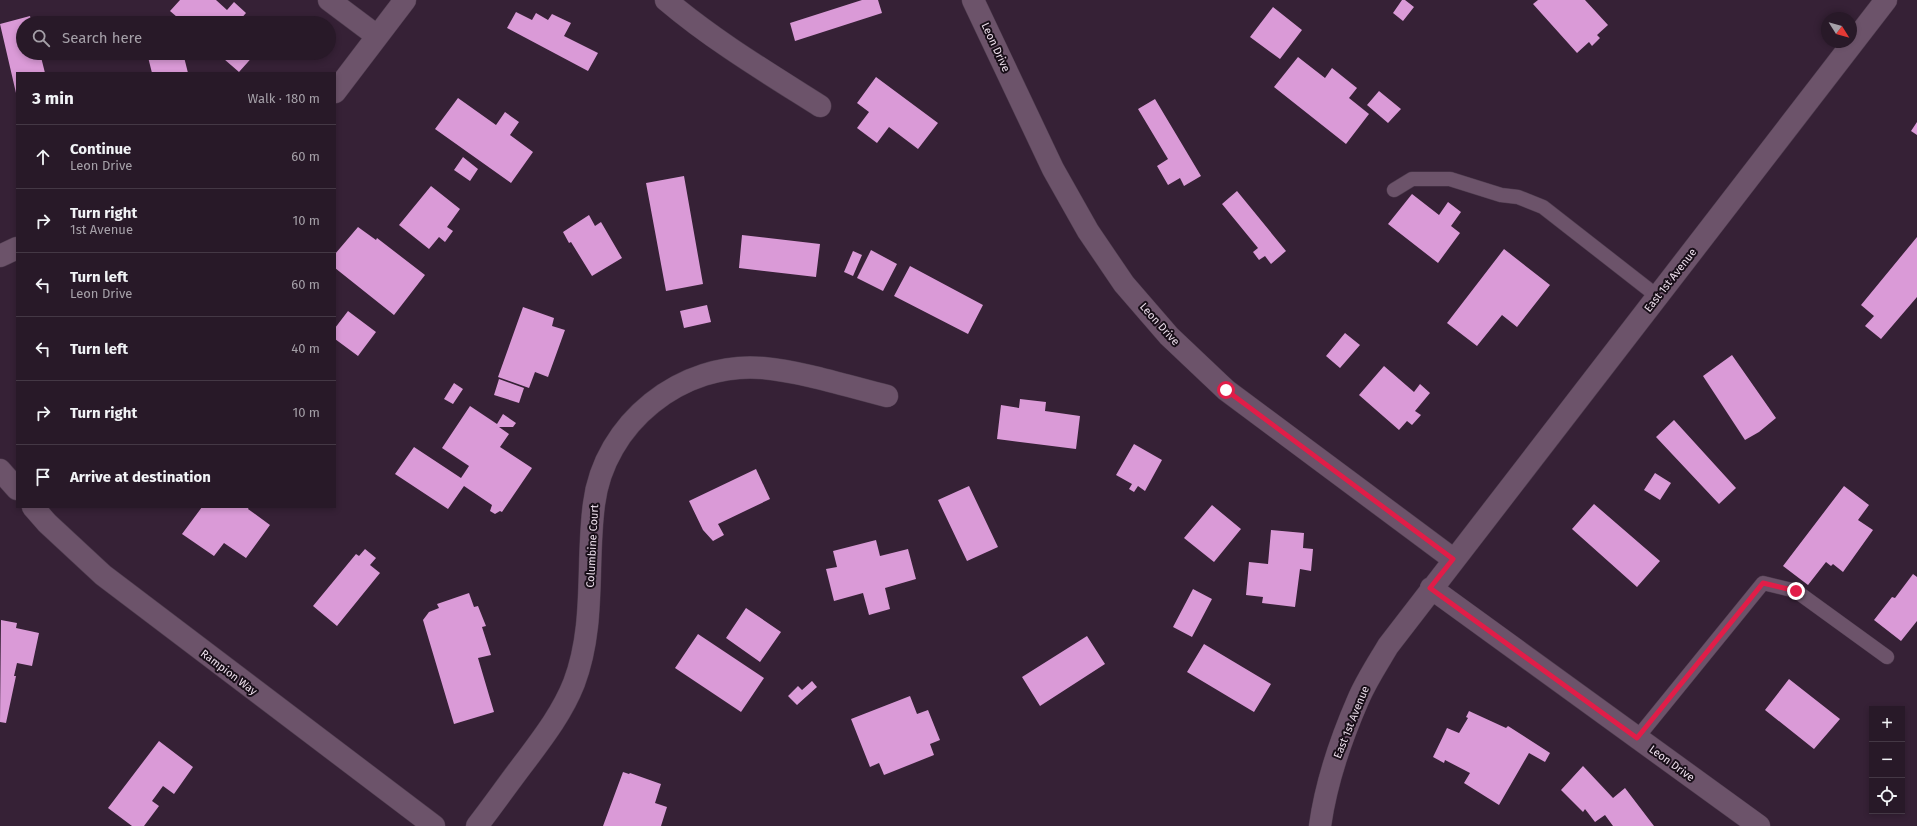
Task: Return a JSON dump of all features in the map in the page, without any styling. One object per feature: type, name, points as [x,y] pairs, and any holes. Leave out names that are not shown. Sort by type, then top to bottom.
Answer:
[{"type":"street","points":[[329,0],[377,36]]},
{"type":"street","points":[[336,91],[405,0]]},
{"type":"street","points":[[666,0],[690,19],[820,106]]},
{"type":"street","name":"Leon Drive","points":[[973,0],[1053,169],[1088,232],[1124,284],[1164,330],[1226,390],[1453,559]]},
{"type":"street","name":"East 1st Avenue","points":[[1320,826],[1322,812],[1338,750],[1359,698],[1388,646],[1430,588],[1886,0]]},
{"type":"street","points":[[0,256],[16,248]]},
{"type":"street","name":"Columbine Court","points":[[477,826],[556,720],[574,683],[585,638],[594,503],[602,471],[617,440],[636,416],[664,394],[692,379],[726,369],[762,368],[782,371],[887,396]]},
{"type":"street","points":[[0,470],[16,488]]},
{"type":"street","name":"Rampion Way","points":[[34,508],[47,523],[103,575],[434,826]]},
{"type":"street","name":"Leon Drive","points":[[1430,588],[1759,826]]},
{"type":"lane","points":[[1394,190],[1412,179],[1450,179],[1501,195],[1518,197],[1543,207],[1657,296]]},
{"type":"lane","points":[[1637,738],[1763,583],[1796,591],[1886,657]]},
{"type":"building","points":[[180,0],[216,0],[227,10],[234,2],[246,13],[243,16],[176,16],[170,11]]},
{"type":"building","points":[[862,0],[878,0],[882,13],[795,41],[790,23]]},
{"type":"building","points":[[1402,0],[1405,0],[1414,7],[1403,21],[1393,13]]},
{"type":"building","points":[[1538,0],[1585,0],[1608,25],[1597,35],[1600,38],[1592,46],[1589,42],[1577,53],[1533,4]]},
{"type":"building","points":[[1273,7],[1302,30],[1280,59],[1250,37]]},
{"type":"building","points":[[516,12],[532,20],[536,13],[548,20],[552,14],[571,23],[564,36],[598,53],[588,71],[507,28]]},
{"type":"building","points":[[16,20],[16,60],[42,60],[45,72],[16,72],[16,93],[0,24]]},
{"type":"building","points":[[1298,57],[1325,78],[1332,68],[1357,88],[1349,98],[1369,114],[1346,144],[1274,87]]},
{"type":"building","points":[[149,60],[185,60],[188,72],[152,72]]},
{"type":"building","points":[[225,60],[250,60],[239,72]]},
{"type":"building","points":[[876,77],[938,123],[918,149],[889,127],[877,143],[857,128],[869,112],[857,103]]},
{"type":"building","points":[[1379,91],[1401,109],[1388,123],[1367,105]]},
{"type":"building","points":[[458,98],[496,125],[505,112],[519,122],[510,135],[533,152],[511,183],[435,129]]},
{"type":"building","points":[[1155,99],[1201,176],[1184,186],[1180,178],[1168,185],[1157,166],[1168,159],[1138,109]]},
{"type":"building","points":[[1917,122],[1917,135],[1911,131]]},
{"type":"building","points":[[463,157],[478,169],[470,181],[454,170]]},
{"type":"building","points":[[684,176],[703,284],[666,291],[646,183]]},
{"type":"building","points":[[431,186],[460,209],[447,227],[453,231],[445,242],[439,237],[429,249],[399,225]]},
{"type":"building","points":[[1237,191],[1286,251],[1271,264],[1265,256],[1259,260],[1253,252],[1258,248],[1222,204]]},
{"type":"building","points":[[1412,194],[1439,215],[1448,202],[1461,212],[1451,226],[1460,233],[1438,263],[1388,224]]},
{"type":"building","points":[[589,215],[595,226],[601,222],[622,258],[592,276],[563,232]]},
{"type":"building","points":[[358,227],[376,240],[377,238],[425,275],[394,315],[336,269],[336,253]]},
{"type":"building","points":[[742,235],[820,244],[816,277],[739,268]]},
{"type":"building","points":[[1917,237],[1917,297],[1881,339],[1865,326],[1874,316],[1861,305]]},
{"type":"building","points":[[1504,249],[1550,285],[1517,327],[1502,315],[1477,346],[1447,323]]},
{"type":"building","points":[[871,250],[897,264],[883,291],[857,278]]},
{"type":"building","points":[[853,251],[862,255],[853,276],[844,272]]},
{"type":"building","points":[[910,266],[983,305],[968,334],[894,296]]},
{"type":"building","points":[[707,305],[711,322],[684,328],[680,311]]},
{"type":"building","points":[[523,307],[554,318],[552,326],[565,330],[548,377],[535,372],[529,388],[498,377]]},
{"type":"building","points":[[348,311],[376,332],[358,356],[336,340],[336,327]]},
{"type":"building","points":[[1345,333],[1360,345],[1340,368],[1326,356]]},
{"type":"building","points":[[1732,355],[1776,418],[1759,432],[1745,440],[1703,376]]},
{"type":"building","points":[[1384,366],[1414,392],[1420,384],[1430,393],[1415,411],[1421,415],[1412,425],[1407,421],[1399,430],[1359,395]]},
{"type":"building","points":[[499,379],[524,388],[519,403],[494,395]]},
{"type":"building","points":[[454,383],[463,389],[453,404],[444,399]]},
{"type":"building","points":[[1020,399],[1046,402],[1045,411],[1080,416],[1076,449],[997,439],[1001,405],[1019,408]]},
{"type":"building","points":[[470,406],[497,424],[503,414],[516,423],[513,427],[499,427],[509,434],[500,447],[532,468],[502,512],[500,511],[495,514],[490,511],[492,505],[464,486],[448,509],[395,474],[414,447],[461,478],[469,466],[442,448]]},
{"type":"building","points":[[1674,420],[1736,488],[1719,504],[1656,437]]},
{"type":"building","points":[[1134,444],[1162,460],[1145,491],[1138,486],[1134,492],[1129,489],[1132,484],[1116,475]]},
{"type":"building","points":[[756,469],[770,499],[718,524],[724,535],[713,541],[703,530],[689,501]]},
{"type":"building","points":[[1655,473],[1671,483],[1660,500],[1644,490]]},
{"type":"building","points":[[969,486],[998,547],[967,561],[938,500]]},
{"type":"building","points":[[1844,486],[1869,505],[1858,520],[1873,530],[1843,572],[1833,564],[1831,566],[1826,562],[1808,585],[1783,566]]},
{"type":"building","points":[[1594,504],[1660,561],[1637,587],[1572,529]]},
{"type":"building","points":[[1212,505],[1241,529],[1214,562],[1184,538]]},
{"type":"building","points":[[201,508],[248,508],[270,525],[246,558],[224,543],[214,556],[182,534]]},
{"type":"building","points":[[1271,530],[1304,533],[1303,548],[1313,549],[1311,571],[1300,569],[1295,607],[1262,603],[1263,597],[1246,595],[1249,562],[1268,564]]},
{"type":"building","points":[[876,540],[880,556],[908,549],[916,579],[885,588],[890,609],[869,615],[863,593],[834,601],[826,569],[837,567],[833,551]]},
{"type":"building","points":[[365,549],[376,558],[370,565],[380,573],[337,626],[313,606],[356,554],[359,556]]},
{"type":"building","points":[[1913,574],[1917,577],[1917,621],[1901,641],[1874,620],[1892,597],[1895,598]]},
{"type":"building","points":[[1193,589],[1212,599],[1192,637],[1173,627]]},
{"type":"building","points":[[469,593],[474,607],[478,606],[486,626],[482,627],[491,655],[478,658],[494,712],[454,724],[423,620],[429,612],[439,608],[437,604]]},
{"type":"building","points":[[746,608],[781,632],[760,662],[726,638]]},
{"type":"building","points":[[1,620],[17,623],[16,628],[39,633],[32,666],[17,663],[14,676],[16,676],[6,723],[0,722]]},
{"type":"building","points":[[698,634],[764,678],[741,712],[675,668]]},
{"type":"building","points":[[1087,636],[1105,664],[1040,706],[1022,677]]},
{"type":"building","points":[[1204,644],[1271,684],[1254,712],[1187,672]]},
{"type":"building","points":[[1789,679],[1840,719],[1814,749],[1765,710]]},
{"type":"building","points":[[812,681],[817,687],[797,705],[788,696],[798,686],[802,690]]},
{"type":"building","points":[[910,696],[917,714],[928,710],[940,740],[930,744],[934,755],[884,775],[879,763],[870,767],[851,719]]},
{"type":"building","points":[[1469,711],[1506,728],[1508,726],[1550,753],[1545,762],[1529,753],[1499,805],[1464,783],[1470,773],[1445,760],[1444,763],[1433,757],[1447,728],[1459,733],[1468,718],[1466,717]]},
{"type":"building","points":[[159,741],[193,767],[174,794],[163,786],[152,801],[159,806],[144,826],[132,826],[108,808]]},
{"type":"building","points":[[1583,766],[1613,798],[1625,788],[1654,826],[1613,826],[1605,815],[1595,822],[1585,809],[1583,812],[1561,790]]},
{"type":"building","points":[[623,772],[661,784],[655,803],[667,807],[661,826],[603,826]]},
{"type":"route","points":[[1226,390],[1453,559],[1430,588],[1637,738],[1763,583],[1796,591]]}]
